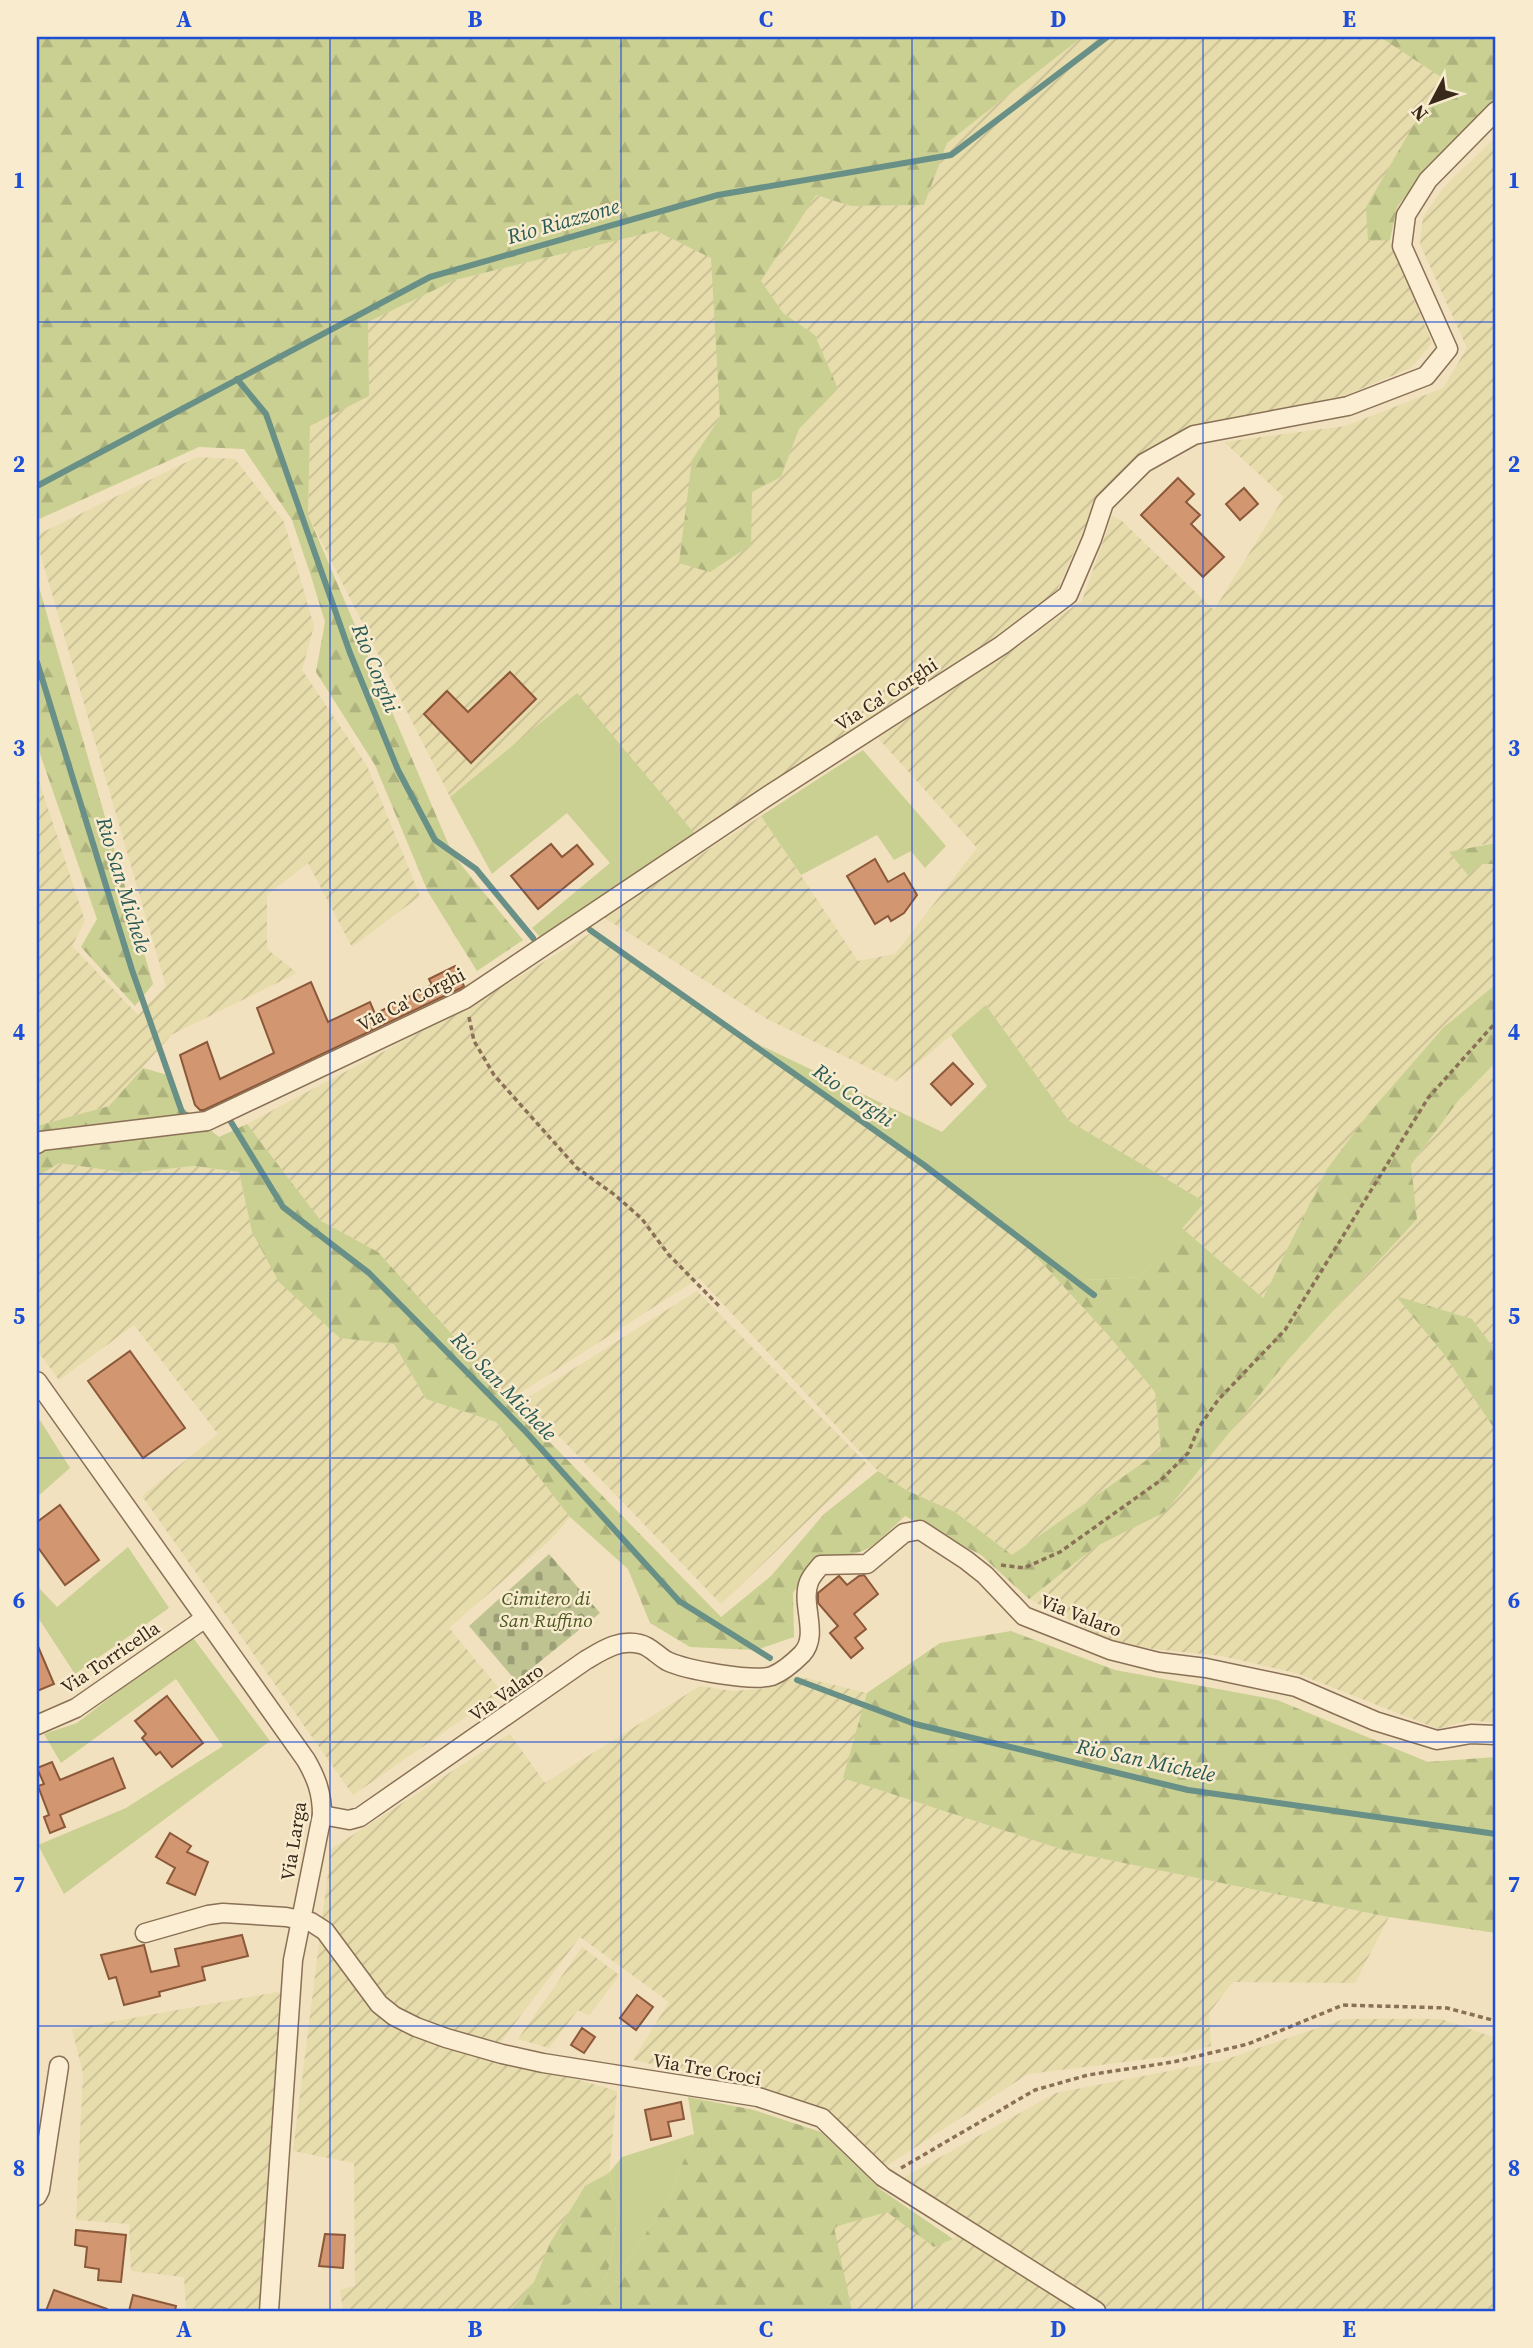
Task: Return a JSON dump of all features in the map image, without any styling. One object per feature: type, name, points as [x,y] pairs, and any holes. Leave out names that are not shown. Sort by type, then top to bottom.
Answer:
[{"type":"street","name":"Via Ca' Corghi","points":[[37,1144],[54,1139],[207,1121],[465,999],[765,797],[1002,645],[1068,595],[1104,503],[1144,463],[1194,435],[1348,406],[1426,376],[1448,349],[1402,246],[1406,215],[1427,180],[1496,111]]},
{"type":"street","name":"Via Larga","points":[[37,1381],[306,1760],[322,1798],[322,1815],[300,1921],[290,1991],[269,2311]]},
{"type":"street","name":"Via Valaro","points":[[322,1815],[349,1820],[360,1817],[613,1644],[641,1644],[668,1661],[707,1671],[746,1677],[769,1677],[780,1672],[804,1652],[810,1629],[806,1601],[809,1581],[821,1564],[867,1564],[904,1534],[920,1530],[985,1575],[1024,1616],[1110,1650],[1158,1662],[1206,1668],[1296,1687],[1375,1721],[1437,1740],[1471,1734],[1496,1735]]},
{"type":"street","name":"Via Torricella","points":[[37,1725],[76,1708],[204,1619]]},
{"type":"street","name":"Via Tre Croci","points":[[145,1933],[223,1913],[286,1917],[318,1925],[379,2004],[416,2027],[468,2045],[543,2063],[758,2097],[822,2118],[883,2177],[1096,2311]]},
{"type":"street","points":[[37,2196],[59,2066]]},
{"type":"path","points":[[465,999],[474,1041],[494,1075],[577,1168],[615,1195],[642,1219],[668,1254],[720,1307]]},
{"type":"path","points":[[966,1560],[1024,1568],[1060,1552],[1161,1480],[1188,1453],[1199,1427],[1217,1400],[1285,1330],[1428,1098],[1496,1022]]},
{"type":"path","points":[[883,2177],[1035,2090],[1088,2075],[1173,2062],[1248,2044],[1343,2005],[1447,2008],[1496,2021]]},
{"type":"shaded area","points":[[1082,37],[1380,37],[1447,81],[1413,127],[1368,240],[1390,240],[1432,343],[1411,368],[1346,395],[1186,428],[1138,460],[1096,501],[1057,591],[998,635],[695,834],[577,694],[450,797],[308,515],[310,426],[369,396],[368,322],[455,280],[656,231],[712,258],[720,417],[692,460],[751,545],[751,492],[781,477],[799,429],[838,389],[815,335],[783,313],[761,281],[816,195],[851,206],[924,205],[947,143]]},
{"type":"shaded area","points":[[1496,137],[1496,843],[1480,845],[1482,864],[1496,864],[1496,984],[1450,1021],[1369,1113],[1327,1169],[1263,1298],[1182,1228],[1205,1202],[1069,1121],[987,1006],[896,1081],[767,1019],[603,917],[761,816],[858,961],[895,954],[977,848],[878,738],[1082,601],[1112,516],[1122,521],[1214,610],[1284,497],[1224,442],[1346,426],[1443,388],[1467,348],[1420,244],[1423,217],[1444,187]]},
{"type":"shaded area","points":[[197,457],[235,459],[284,522],[314,626],[302,670],[367,766],[420,896],[352,947],[308,863],[267,895],[267,949],[297,973],[171,1035],[109,1106],[37,1126],[37,775],[85,921],[72,946],[138,1015],[166,986],[37,535]]},
{"type":"shaded area","points":[[591,933],[670,989],[760,1045],[884,1137],[1000,1217],[1109,1336],[1155,1392],[1161,1450],[1012,1555],[955,1512],[906,1490],[878,1471],[699,1278],[511,1399],[378,1252],[321,1221],[247,1124],[479,1001]]},
{"type":"shaded area","points":[[1496,1062],[1496,1351],[1472,1319],[1397,1297],[1443,1353],[1496,1431],[1496,1723],[1469,1720],[1438,1729],[1296,1673],[1222,1656],[1153,1649],[1107,1639],[1029,1599],[1095,1547],[1165,1511],[1288,1360],[1417,1219],[1411,1165],[1458,1101]]},
{"type":"shaded area","points":[[59,1163],[128,1173],[194,1166],[239,1172],[252,1232],[340,1338],[394,1344],[426,1399],[496,1422],[570,1517],[550,1540],[449,1628],[502,1692],[353,1795],[142,1496],[218,1434],[134,1325],[59,1380],[37,1350],[37,1177]]},
{"type":"shaded area","points":[[697,1291],[867,1464],[721,1604],[524,1400]]},
{"type":"shaded area","points":[[797,1676],[867,1693],[844,1778],[1070,1852],[1389,1917],[1355,1983],[1233,1982],[1209,2013],[1211,2046],[1172,2056],[1028,2074],[885,2167],[825,2111],[759,2088],[633,2060],[669,2002],[580,1937],[491,2055],[617,2091],[609,2173],[585,2186],[550,2243],[534,2282],[510,2311],[343,2310],[340,2290],[355,2286],[354,2163],[293,2151],[331,1849],[510,1734],[545,1783],[700,1686],[732,1691],[762,1689]]},
{"type":"shaded area","points":[[582,1947],[619,1975],[589,2016],[578,2010],[549,2048],[518,2039]]},
{"type":"shaded area","points":[[288,1990],[260,2311],[186,2308],[184,2277],[131,2271],[129,2224],[76,2220],[83,2073],[72,2029]]},
{"type":"shaded area","points":[[1344,2019],[1441,2019],[1496,2038],[1496,2311],[852,2311],[833,2227],[887,2211],[934,2247],[953,2239],[967,2221],[903,2178],[1056,2093],[1221,2061]]},
{"type":"green space","points":[[37,37],[1082,37],[947,143],[924,205],[851,206],[816,195],[761,281],[783,313],[815,335],[838,389],[799,429],[781,477],[752,492],[751,545],[710,572],[679,563],[692,460],[720,417],[711,258],[656,231],[455,280],[368,322],[369,396],[310,426],[308,515],[453,855],[523,940],[477,971],[428,892],[375,765],[316,672],[325,622],[311,576],[292,520],[244,449],[199,447],[37,520]]},
{"type":"green space","points":[[1380,37],[1496,37],[1496,97],[1433,162],[1397,207],[1390,240],[1368,241],[1366,207],[1413,126],[1447,81]]},
{"type":"green space","points":[[37,580],[153,984],[135,1006],[81,947],[97,919],[37,745]]},
{"type":"green space","points":[[577,693],[695,834],[542,939],[532,928],[610,863],[567,813],[492,874],[450,797]]},
{"type":"green space","points":[[863,750],[946,846],[925,868],[911,851],[894,860],[877,835],[801,875],[761,816]]},
{"type":"green space","points":[[1496,843],[1496,864],[1482,864],[1468,875],[1449,852]]},
{"type":"green space","points":[[1496,984],[1496,1062],[1458,1101],[1411,1165],[1417,1219],[1288,1360],[1165,1512],[1095,1547],[1029,1599],[981,1555],[905,1516],[868,1549],[848,1554],[818,1555],[793,1593],[794,1637],[756,1650],[690,1647],[650,1623],[628,1569],[570,1517],[496,1422],[426,1399],[394,1344],[340,1338],[279,1282],[252,1232],[239,1172],[194,1166],[128,1173],[59,1163],[37,1177],[37,1126],[109,1106],[143,1068],[171,1076],[183,1108],[219,1137],[247,1124],[321,1221],[378,1252],[537,1429],[721,1617],[771,1576],[824,1514],[878,1471],[906,1490],[955,1512],[1012,1555],[1161,1450],[1155,1392],[1109,1336],[1000,1217],[1087,1280],[1140,1277],[1182,1228],[1263,1298],[1327,1169],[1369,1113],[1444,1027]]},
{"type":"green space","points":[[986,1005],[1069,1121],[1205,1202],[1140,1277],[1087,1280],[884,1137],[760,1045],[942,1132],[987,1086],[951,1035]]},
{"type":"green space","points":[[1396,1296],[1472,1319],[1496,1351],[1496,1431],[1443,1353]]},
{"type":"green space","points":[[37,1418],[70,1468],[37,1497]]},
{"type":"green space","points":[[128,1547],[169,1608],[75,1674],[37,1616],[37,1586],[57,1607]]},
{"type":"green space","name":"Cimitero di San Ruffino","points":[[549,1554],[600,1613],[516,1681],[469,1626]]},
{"type":"green space","points":[[1011,1631],[1115,1670],[1277,1700],[1428,1762],[1496,1757],[1496,1933],[1389,1917],[1070,1852],[843,1778],[867,1693],[940,1643]]},
{"type":"green space","points":[[191,1635],[270,1741],[64,1894],[38,1845],[126,1808],[223,1746],[176,1679],[61,1763],[44,1734],[77,1723]]},
{"type":"green space","points":[[688,2097],[754,2110],[821,2132],[880,2189],[953,2239],[934,2247],[887,2212],[834,2227],[852,2311],[600,2311],[599,2304],[668,2200],[694,2134]]},
{"type":"green space","points":[[694,2134],[668,2200],[599,2304],[600,2311],[558,2311],[607,2277],[619,2209],[609,2173],[622,2157]]},
{"type":"green space","points":[[609,2173],[619,2209],[607,2277],[558,2311],[510,2311],[534,2282],[550,2243],[585,2186]]},
{"type":"building","points":[[1178,478],[1194,494],[1186,502],[1200,515],[1191,524],[1224,557],[1203,577],[1141,515]]},
{"type":"building","points":[[1244,488],[1258,504],[1240,520],[1226,504]]},
{"type":"building","points":[[510,672],[536,699],[471,763],[424,714],[447,691],[468,712]]},
{"type":"building","points":[[551,844],[562,857],[577,845],[593,864],[538,909],[511,876]]},
{"type":"building","points":[[875,859],[888,882],[904,873],[917,895],[904,913],[891,921],[888,916],[875,924],[847,876]]},
{"type":"building","points":[[455,966],[464,986],[459,989],[204,1110],[195,1105],[180,1055],[207,1042],[220,1079],[274,1053],[257,1008],[311,982],[328,1022],[370,1002],[375,1014],[432,985],[429,979]]},
{"type":"building","points":[[953,1063],[973,1084],[951,1105],[931,1084]]},
{"type":"building","points":[[130,1351],[185,1428],[143,1458],[88,1381]]},
{"type":"building","points":[[60,1505],[99,1560],[65,1585],[37,1546],[37,1522]]},
{"type":"building","points":[[864,1575],[878,1594],[854,1614],[866,1629],[855,1638],[863,1648],[851,1658],[830,1633],[838,1626],[818,1603],[818,1593],[839,1576],[847,1585]]},
{"type":"building","points":[[37,1644],[54,1684],[37,1691]]},
{"type":"building","points":[[167,1696],[203,1743],[172,1767],[160,1752],[156,1755],[142,1738],[146,1734],[135,1721]]},
{"type":"building","points":[[113,1758],[125,1788],[60,1815],[65,1827],[50,1833],[44,1817],[49,1815],[38,1786],[44,1784],[37,1768],[52,1762],[60,1780]]},
{"type":"building","points":[[170,1833],[191,1846],[187,1852],[208,1862],[195,1895],[167,1883],[175,1868],[156,1857]]},
{"type":"building","points":[[242,1935],[248,1956],[202,1967],[205,1980],[124,2005],[116,1977],[109,1979],[101,1955],[144,1945],[151,1972],[179,1966],[175,1949]]},
{"type":"building","points":[[637,1995],[653,2007],[636,2030],[620,2018]]},
{"type":"building","points":[[582,2028],[595,2037],[584,2053],[571,2045]]},
{"type":"building","points":[[681,2102],[684,2119],[668,2122],[671,2136],[651,2140],[645,2110]]},
{"type":"building","points":[[76,2230],[126,2235],[121,2282],[98,2280],[99,2269],[85,2267],[87,2247],[75,2245]]},
{"type":"building","points":[[325,2234],[345,2235],[343,2268],[319,2266]]},
{"type":"building","points":[[54,2290],[107,2309],[107,2311],[46,2311]]},
{"type":"building","points":[[133,2295],[176,2306],[175,2311],[129,2311]]},
{"type":"waterway","name":"Rio Riazzone","points":[[37,486],[430,277],[718,195],[951,155],[1107,37]]},
{"type":"waterway","name":"Rio Corghi","points":[[237,379],[266,414],[350,653],[398,770],[435,840],[476,869],[533,938]]},
{"type":"waterway","name":"Rio San Michele","points":[[37,662],[132,970],[183,1115],[186,1115]]},
{"type":"waterway","name":"Rio Corghi","points":[[590,930],[924,1165],[1094,1295]]},
{"type":"waterway","name":"Rio San Michele","points":[[231,1122],[283,1207],[369,1273],[526,1432],[679,1601],[770,1658]]},
{"type":"waterway","name":"Rio San Michele","points":[[797,1680],[915,1724],[1188,1790],[1496,1834]]}]
